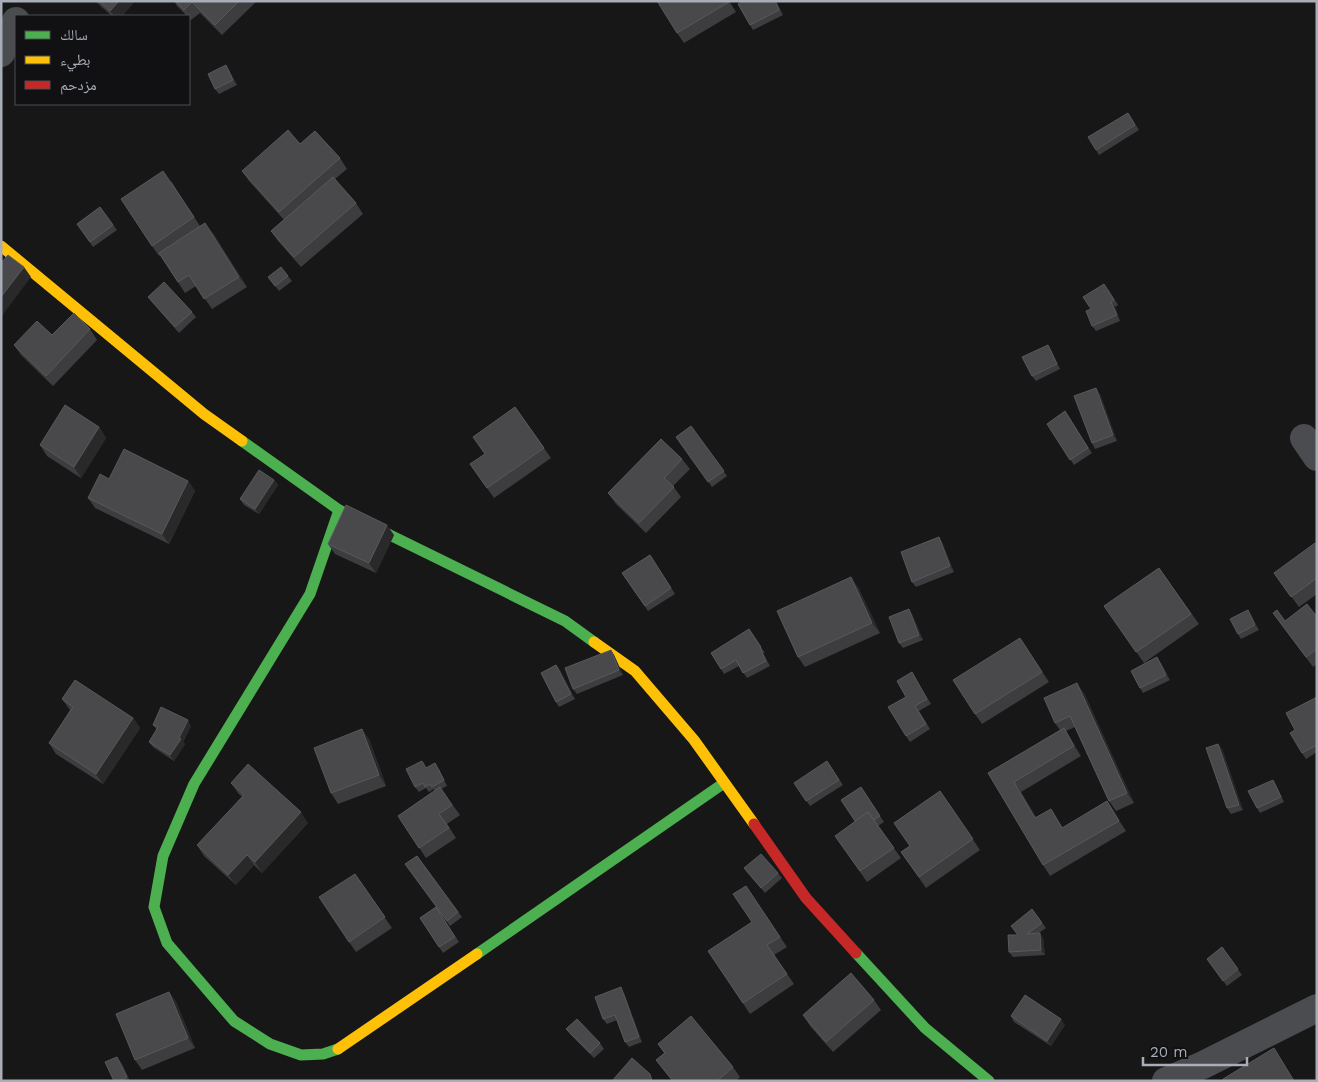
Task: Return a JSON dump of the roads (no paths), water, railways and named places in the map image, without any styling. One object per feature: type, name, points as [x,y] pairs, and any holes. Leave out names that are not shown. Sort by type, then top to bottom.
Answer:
[{"type":"street","points":[[18,15],[25,1]]},
{"type":"street","points":[[1,53],[15,23]]},
{"type":"street","points":[[1,246],[204,414],[339,510],[565,621],[635,671],[694,740],[806,898],[925,1028],[989,1081]]},
{"type":"street","points":[[339,510],[310,594],[194,784],[163,856],[154,907],[167,943],[234,1021],[270,1044],[301,1055],[323,1054],[344,1047],[724,783]]},
{"type":"street","points":[[1166,1081],[1203,1065],[1317,1008]]}]
